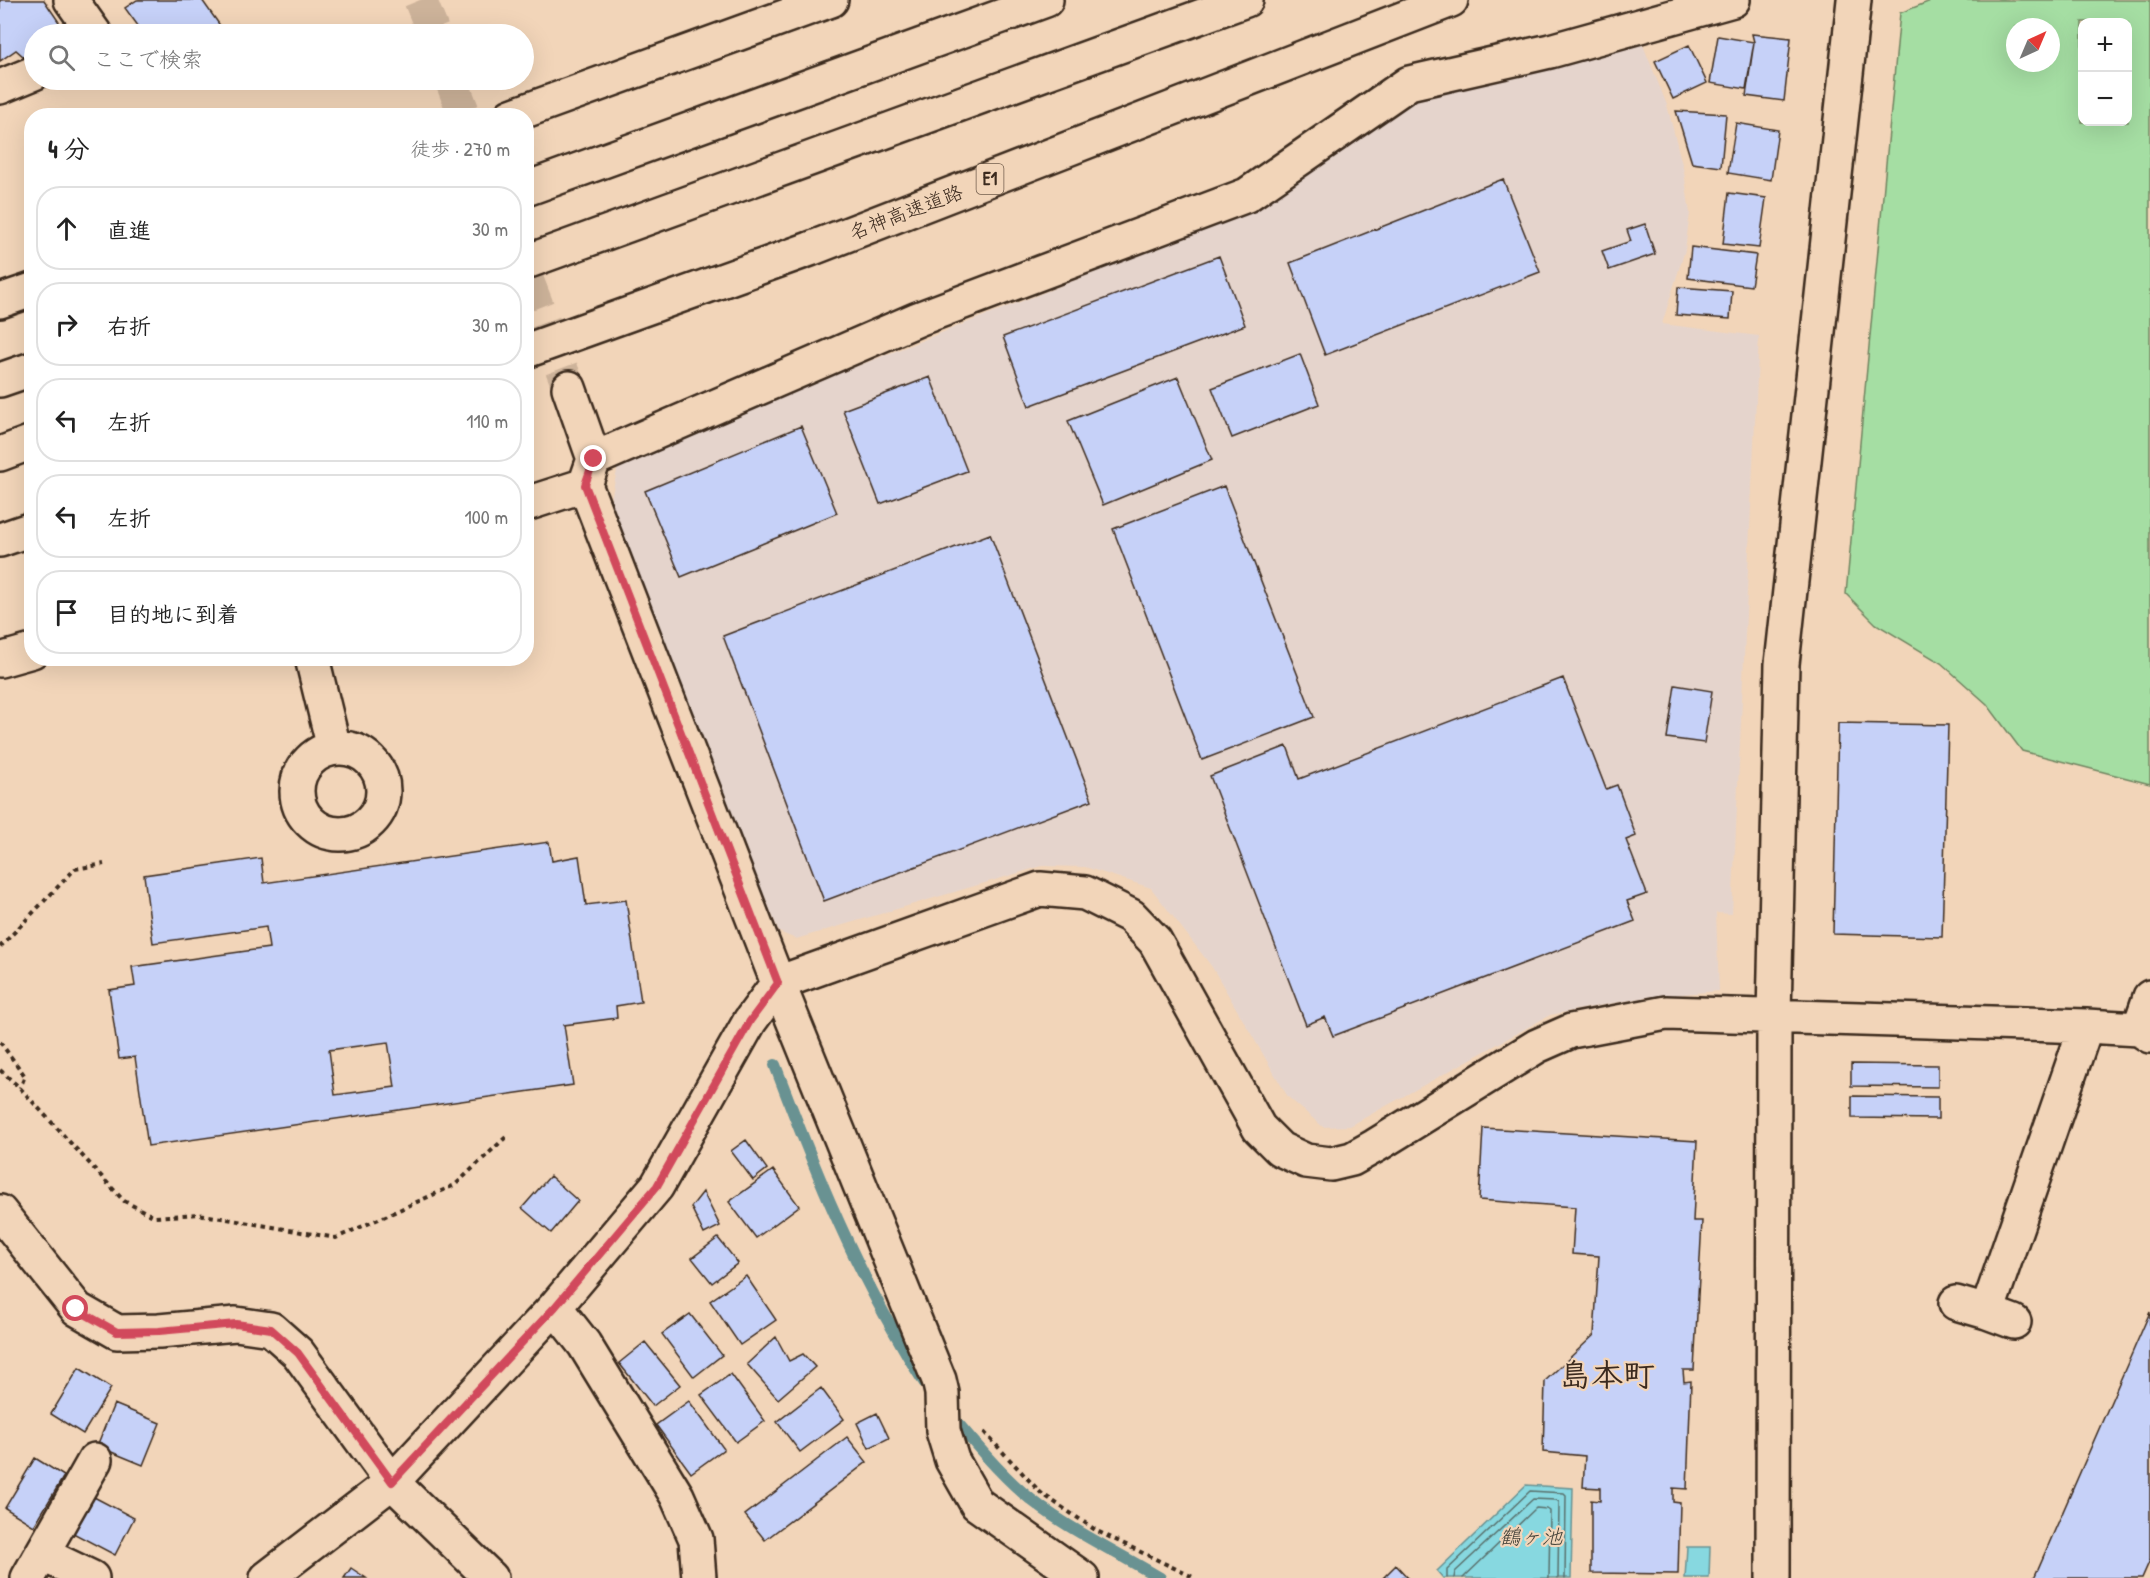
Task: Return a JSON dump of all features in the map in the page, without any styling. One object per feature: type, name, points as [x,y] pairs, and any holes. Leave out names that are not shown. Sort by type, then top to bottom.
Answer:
[{"type":"main road","points":[[71,0],[88,24]]},
{"type":"main road","points":[[534,108],[831,0]]},
{"type":"main road","points":[[534,186],[1046,0]]},
{"type":"main road","points":[[534,259],[1246,0]]},
{"type":"main road","name":"名神高速道路","points":[[534,348],[810,249],[1451,0]]},
{"type":"main road","points":[[534,500],[918,319],[1247,195],[1409,83],[1550,51],[1733,0]]},
{"type":"main road","points":[[1773,1578],[1774,1015],[1782,663],[1854,0]]},
{"type":"main road","points":[[0,87],[24,77]]},
{"type":"main road","points":[[0,301],[24,293]]},
{"type":"main road","points":[[0,380],[24,372]]},
{"type":"main road","points":[[569,388],[590,472],[778,983],[935,1369],[942,1393],[943,1431],[952,1460],[977,1504],[1082,1578]]},
{"type":"main road","points":[[0,454],[24,445]]},
{"type":"main road","points":[[0,540],[24,532]]},
{"type":"main road","points":[[0,660],[24,653]]},
{"type":"main road","points":[[314,666],[334,748]]},
{"type":"main road","points":[[267,1578],[392,1482],[555,1307],[657,1186],[750,1021],[778,983],[1040,889],[1085,893],[1131,916],[1155,940],[1259,1128],[1280,1149],[1306,1161],[1331,1164],[1352,1159],[1537,1046],[1571,1031],[1666,1013],[2086,1026],[2145,1032],[2150,997]]},
{"type":"main road","points":[[1986,1313],[2086,1026]]},
{"type":"main road","points":[[0,1212],[76,1309],[117,1332],[159,1331],[236,1324],[271,1329],[298,1353],[392,1482],[490,1578]]},
{"type":"main road","points":[[555,1307],[584,1344],[677,1496],[696,1539],[699,1578]]},
{"type":"main road","points":[[92,1578],[35,1566],[95,1460]]},
{"type":"path","points":[[0,947],[75,869],[104,864]]},
{"type":"path","points":[[0,1042],[25,1076],[20,1088]]},
{"type":"path","points":[[0,1070],[20,1088],[124,1201],[155,1217],[198,1214],[336,1238],[455,1185],[506,1137]]},
{"type":"path","points":[[979,1427],[1041,1493],[1097,1531],[1195,1578]]},
{"type":"shaded area","points":[[1641,40],[1667,105],[1684,172],[1690,213],[1685,250],[1662,324],[1759,336],[1732,914],[1716,913],[1719,991],[1646,997],[1550,1015],[1350,1126],[1323,1127],[1288,1097],[1212,967],[1151,888],[1085,867],[1042,866],[796,939],[779,932],[619,537],[610,504],[618,466],[632,455],[1250,211],[1419,95]]},
{"type":"green space","points":[[1933,0],[2150,0],[2150,784],[2022,751],[1987,704],[1941,663],[1876,624],[1846,594],[1900,13]]},
{"type":"water","name":"鶴ヶ池","points":[[1526,1485],[1573,1488],[1571,1578],[1443,1578],[1437,1571]]},
{"type":"water","points":[[1687,1547],[1710,1547],[1709,1578],[1685,1578]]},
{"type":"building","points":[[0,0],[44,0],[60,24],[24,24],[24,57],[16,50],[0,61]]},
{"type":"building","points":[[137,0],[202,0],[219,24],[137,24],[125,8]]},
{"type":"building","points":[[1752,34],[1791,38],[1784,101],[1746,96],[1754,42]]},
{"type":"building","points":[[1718,36],[1754,42],[1746,89],[1710,83]]},
{"type":"building","points":[[1689,45],[1707,83],[1673,99],[1655,61]]},
{"type":"building","points":[[1676,111],[1726,114],[1721,167],[1692,163]]},
{"type":"building","points":[[1736,123],[1778,130],[1771,180],[1728,173]]},
{"type":"building","points":[[1503,179],[1540,272],[1325,355],[1290,263]]},
{"type":"building","points":[[1729,193],[1766,198],[1759,248],[1723,244]]},
{"type":"building","points":[[1645,224],[1655,254],[1609,270],[1602,251],[1631,241],[1627,230]]},
{"type":"building","points":[[1691,247],[1756,255],[1751,286],[1688,278]]},
{"type":"building","points":[[1219,256],[1245,325],[1029,406],[1003,337]]},
{"type":"building","points":[[1678,287],[1732,291],[1730,319],[1676,315]]},
{"type":"building","points":[[1300,354],[1319,404],[1232,438],[1212,388]]},
{"type":"building","points":[[930,377],[967,471],[880,504],[843,410]]},
{"type":"building","points":[[1178,377],[1212,460],[1103,505],[1068,421]]},
{"type":"building","points":[[801,426],[837,513],[681,577],[645,491]]},
{"type":"building","points":[[1224,486],[1314,717],[1202,760],[1113,529]]},
{"type":"building","points":[[990,534],[1092,800],[824,901],[723,636]]},
{"type":"building","points":[[1563,678],[1606,789],[1617,785],[1636,836],[1626,840],[1647,894],[1627,901],[1635,921],[1333,1036],[1325,1017],[1306,1025],[1210,776],[1287,746],[1299,779]]},
{"type":"building","points":[[1675,685],[1712,691],[1704,743],[1667,738]]},
{"type":"building","points":[[1838,723],[1948,725],[1942,937],[1833,934]]},
{"type":"building","points":[[549,842],[552,861],[579,856],[586,905],[626,900],[641,1002],[616,1006],[617,1018],[564,1025],[573,1085],[148,1146],[135,1057],[119,1059],[109,990],[135,986],[132,967],[269,948],[266,927],[153,943],[144,875],[261,858],[264,883]],"holes":[[[388,1042],[395,1087],[335,1095],[329,1050]]]},
{"type":"building","points":[[1851,1064],[1938,1065],[1938,1087],[1851,1086]]},
{"type":"building","points":[[1852,1096],[1938,1097],[1938,1119],[1852,1118]]},
{"type":"building","points":[[1483,1128],[1697,1141],[1693,1221],[1702,1221],[1694,1370],[1683,1370],[1684,1382],[1691,1381],[1687,1489],[1673,1488],[1673,1502],[1680,1503],[1678,1574],[1591,1573],[1591,1500],[1600,1501],[1600,1488],[1583,1487],[1585,1456],[1543,1452],[1545,1381],[1594,1335],[1599,1256],[1572,1254],[1575,1207],[1479,1200]]},
{"type":"building","points":[[746,1140],[767,1169],[753,1180],[731,1151]]},
{"type":"building","points":[[773,1170],[799,1206],[756,1238],[729,1202]]},
{"type":"building","points":[[550,1176],[578,1201],[551,1233],[522,1208]]},
{"type":"building","points":[[703,1192],[720,1226],[704,1234],[691,1207]]},
{"type":"building","points":[[718,1238],[738,1263],[712,1283],[692,1258]]},
{"type":"building","points":[[746,1276],[776,1320],[740,1345],[710,1301]]},
{"type":"building","points":[[2150,1312],[2150,1560],[2142,1578],[2034,1578]]},
{"type":"building","points":[[690,1314],[722,1355],[694,1377],[662,1334]]},
{"type":"building","points":[[776,1337],[789,1361],[803,1354],[815,1367],[778,1399],[747,1364]]},
{"type":"building","points":[[645,1342],[680,1385],[653,1406],[619,1363]]},
{"type":"building","points":[[79,1368],[111,1388],[83,1434],[51,1414]]},
{"type":"building","points":[[731,1374],[765,1421],[736,1442],[701,1395]]},
{"type":"building","points":[[821,1388],[844,1419],[800,1452],[777,1422]]},
{"type":"building","points":[[689,1401],[724,1449],[691,1473],[656,1425]]},
{"type":"building","points":[[114,1404],[160,1423],[143,1465],[97,1446]]},
{"type":"building","points":[[877,1413],[889,1438],[869,1448],[857,1423]]},
{"type":"building","points":[[847,1437],[867,1462],[765,1540],[745,1515]]},
{"type":"building","points":[[35,1458],[64,1476],[34,1526],[5,1508]]},
{"type":"building","points":[[92,1496],[134,1518],[115,1555],[73,1533]]},
{"type":"building","points":[[1396,1565],[1408,1578],[1383,1578]]},
{"type":"building","points":[[351,1568],[366,1578],[344,1578]]},
{"type":"waterway","points":[[775,1065],[815,1168],[845,1236],[878,1302],[927,1386]]},
{"type":"waterway","points":[[949,1413],[1002,1473],[1038,1505],[1071,1527],[1160,1578]]},
{"type":"tunnel","points":[[420,0],[430,24]]},
{"type":"tunnel","points":[[455,90],[462,108]]},
{"type":"tunnel","points":[[534,298],[569,388]]},
{"type":"district","name":"島本町","points":[[1607,1375]]},
{"type":"route","points":[[76,1309],[117,1332],[159,1331],[236,1324],[271,1329],[298,1353],[392,1482],[555,1307],[657,1186],[750,1021],[778,983],[585,485],[594,459]]}]
